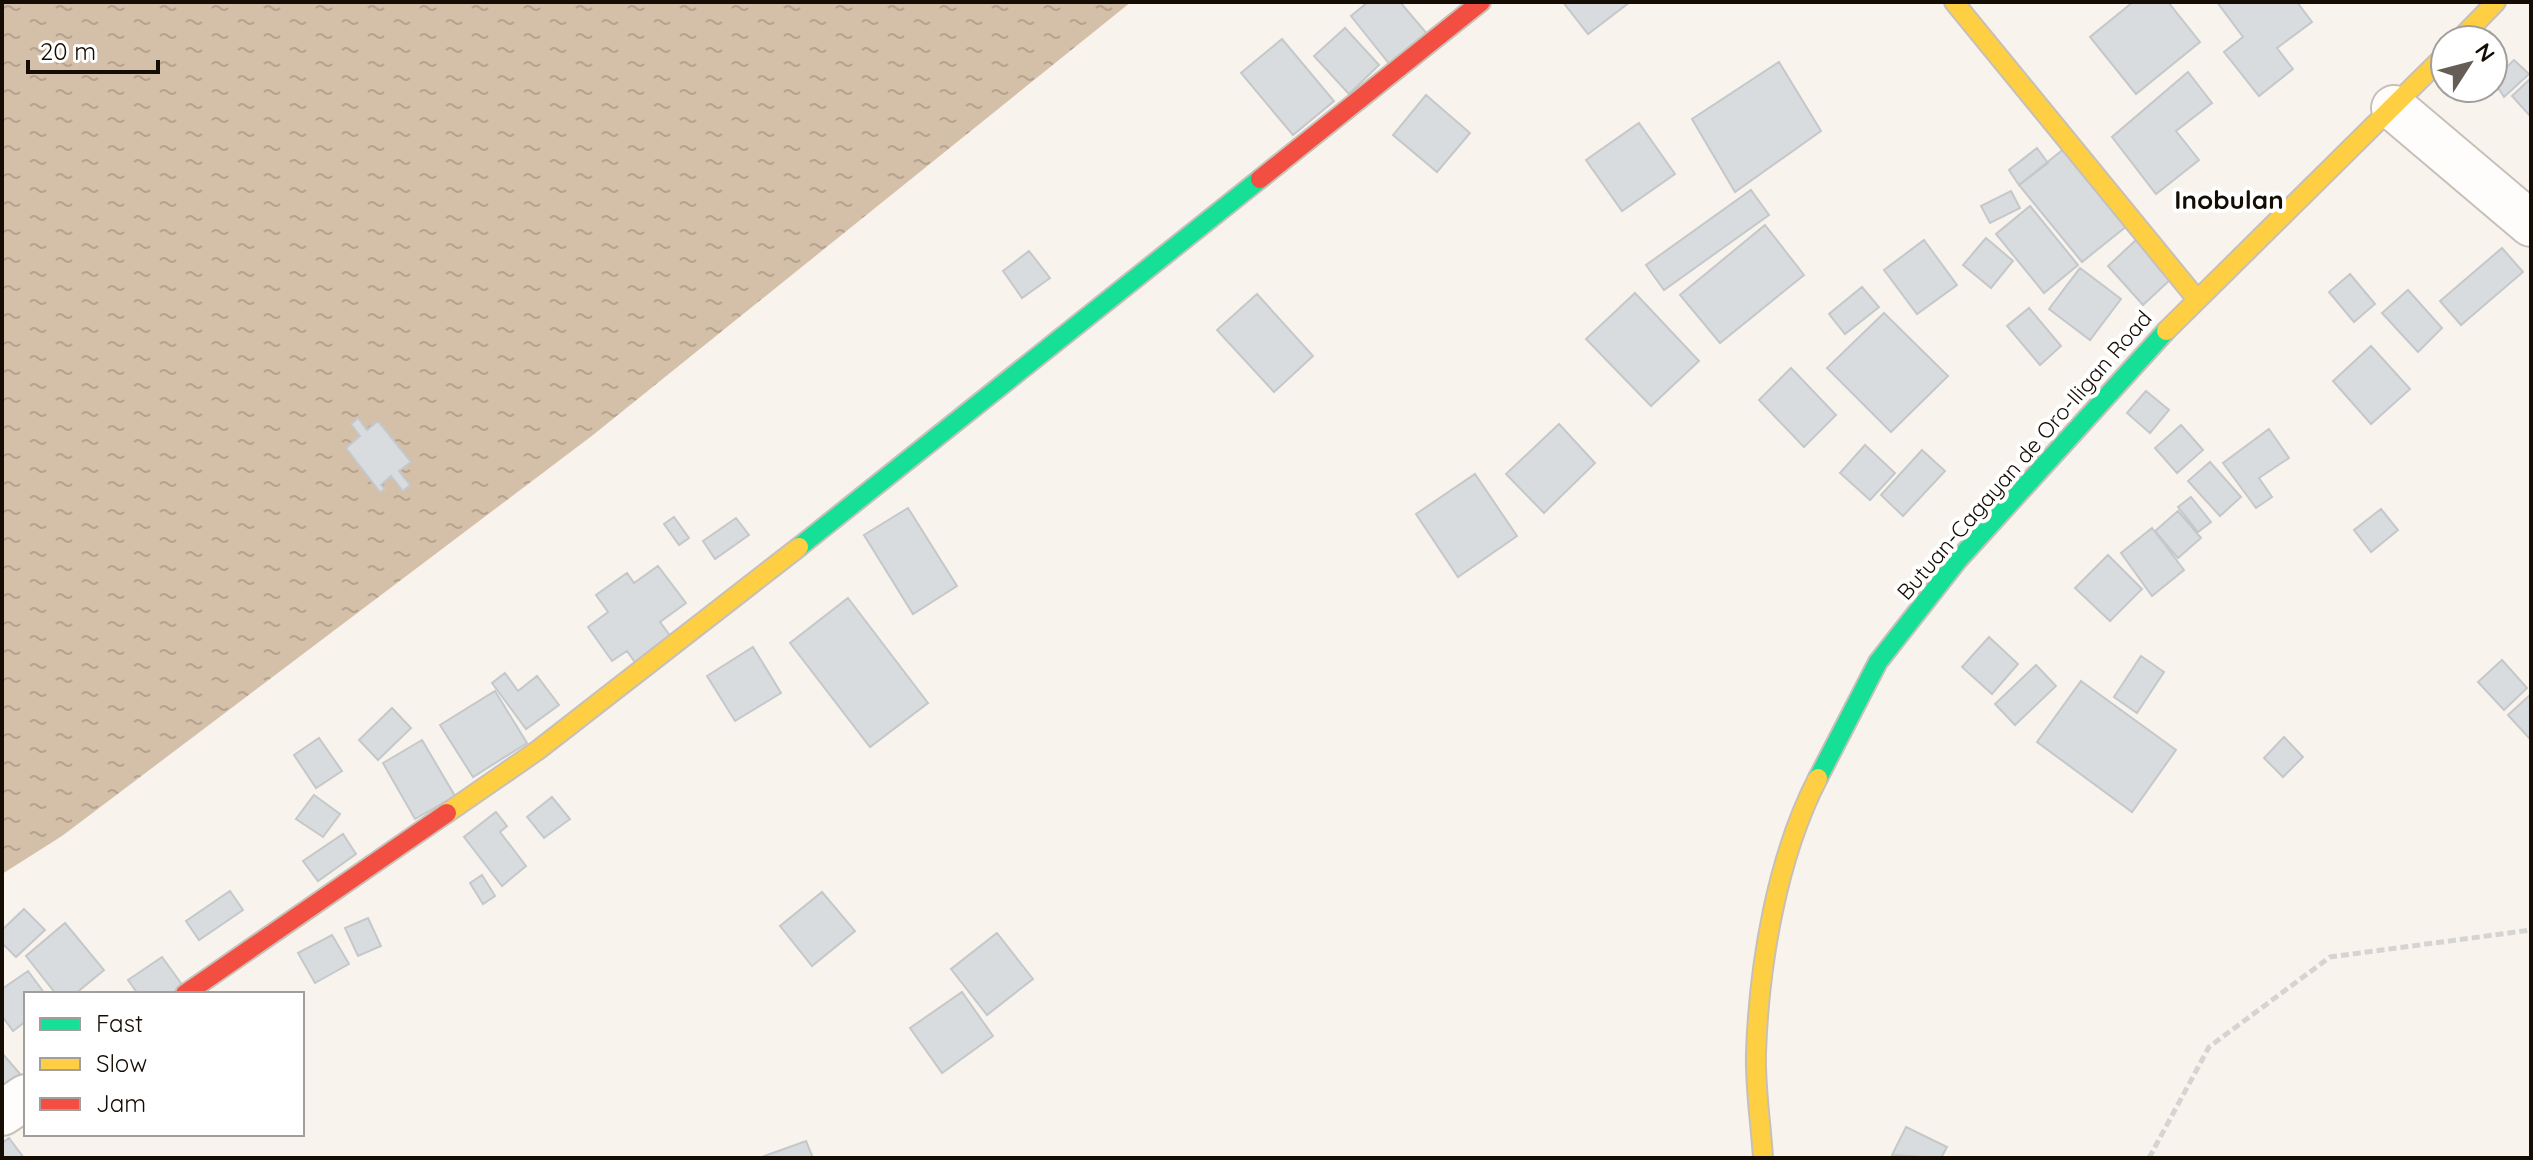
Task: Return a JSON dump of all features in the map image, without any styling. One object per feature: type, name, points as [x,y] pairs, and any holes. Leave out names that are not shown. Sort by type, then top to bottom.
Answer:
[{"type":"main road","points":[[188,992],[538,750],[676,644],[1481,2]]},
{"type":"main road","points":[[1954,2],[2196,298]]},
{"type":"main road","points":[[2475,24],[2496,2]]},
{"type":"main road","name":"Butuan-Cagayan de Oro-Iligan Road","points":[[1763,1158],[1757,1039],[1771,920],[1802,809],[1878,662],[1958,560],[2196,298],[2429,72]]},
{"type":"street","points":[[2394,108],[2505,206],[2531,224]]},
{"type":"street","points":[[2,1113],[24,1098]]},
{"type":"path","points":[[2149,1158],[2209,1047],[2330,957],[2531,930]]},
{"type":"water","points":[[2,2],[1131,2],[593,435],[62,836],[2,874]]},
{"type":"building","points":[[1368,2],[1400,2],[1429,36],[1391,66],[1351,16]]},
{"type":"building","points":[[1563,2],[1630,2],[1588,34]]},
{"type":"building","points":[[2133,2],[2168,2],[2200,42],[2136,94],[2090,37]]},
{"type":"building","points":[[2217,2],[2297,2],[2312,22],[2277,48],[2293,69],[2259,96],[2224,52],[2243,37]]},
{"type":"building","points":[[1345,28],[1379,65],[1349,94],[1314,56]]},
{"type":"building","points":[[1282,39],[1334,101],[1293,135],[1241,73]]},
{"type":"building","points":[[2514,60],[2529,74],[2509,92],[2509,65]]},
{"type":"building","points":[[1779,62],[1821,131],[1735,192],[1692,119]]},
{"type":"building","points":[[2188,72],[2212,103],[2176,131],[2199,160],[2156,194],[2112,137]]},
{"type":"building","points":[[2531,78],[2531,117],[2512,96]]},
{"type":"building","points":[[1426,95],[1470,133],[1437,172],[1393,135]]},
{"type":"building","points":[[1639,123],[1675,174],[1622,211],[1586,160]]},
{"type":"building","points":[[2070,144],[2133,221],[2082,262],[2019,185]]},
{"type":"building","points":[[2037,148],[2048,163],[2019,185],[2009,170]]},
{"type":"building","points":[[1751,190],[1769,215],[1664,290],[1646,265]]},
{"type":"building","points":[[2011,191],[2020,208],[1990,223],[1981,206]]},
{"type":"building","points":[[2030,206],[2078,265],[2044,293],[1996,234]]},
{"type":"building","points":[[1765,225],[1804,275],[1720,343],[1680,295]]},
{"type":"building","points":[[1986,238],[2013,261],[1991,288],[1963,265]]},
{"type":"building","points":[[1924,240],[1957,285],[1917,314],[1884,270]]},
{"type":"building","points":[[2136,240],[2171,279],[2143,305],[2108,266]]},
{"type":"building","points":[[2502,248],[2523,272],[2461,325],[2440,301]]},
{"type":"building","points":[[1029,251],[1050,278],[1022,298],[1003,271]]},
{"type":"building","points":[[2080,268],[2121,299],[2090,340],[2049,309]]},
{"type":"building","points":[[2350,274],[2375,304],[2354,322],[2329,292]]},
{"type":"building","points":[[1862,287],[1879,307],[1845,334],[1829,314]]},
{"type":"building","points":[[2408,290],[2442,328],[2418,352],[2382,313]]},
{"type":"building","points":[[1635,293],[1699,361],[1651,406],[1586,339]]},
{"type":"building","points":[[1257,294],[1313,356],[1274,392],[1217,330]]},
{"type":"building","points":[[2029,308],[2061,346],[2040,365],[2007,326]]},
{"type":"building","points":[[1884,313],[1948,376],[1891,432],[1827,368]]},
{"type":"building","points":[[2371,346],[2410,389],[2371,424],[2333,381]]},
{"type":"building","points":[[1791,368],[1836,415],[1804,447],[1759,400]]},
{"type":"building","points":[[2146,391],[2169,410],[2150,433],[2127,413]]},
{"type":"building","points":[[358,418],[367,430],[378,421],[411,462],[399,471],[410,485],[403,491],[391,476],[381,485],[385,489],[380,492],[346,448],[360,436],[351,424]]},
{"type":"building","points":[[1559,424],[1595,463],[1544,513],[1506,474]]},
{"type":"building","points":[[2181,425],[2203,450],[2177,473],[2155,448]]},
{"type":"building","points":[[2269,429],[2289,458],[2259,478],[2272,497],[2256,508],[2223,463]]},
{"type":"building","points":[[1865,445],[1895,473],[1870,500],[1840,473]]},
{"type":"building","points":[[1922,450],[1945,471],[1903,516],[1881,495]]},
{"type":"building","points":[[2210,462],[2241,497],[2220,516],[2188,481]]},
{"type":"building","points":[[1475,474],[1517,536],[1458,577],[1416,514]]},
{"type":"building","points":[[2191,497],[2211,522],[2198,532],[2178,507]]},
{"type":"building","points":[[908,508],[957,586],[913,614],[864,535]]},
{"type":"building","points":[[2381,509],[2398,530],[2371,552],[2354,530]]},
{"type":"building","points":[[2178,511],[2201,538],[2178,558],[2155,531]]},
{"type":"building","points":[[674,517],[689,538],[679,545],[664,524]]},
{"type":"building","points":[[736,518],[749,535],[715,559],[703,541]]},
{"type":"building","points":[[2152,528],[2184,570],[2152,596],[2121,553]]},
{"type":"building","points":[[2108,555],[2142,589],[2110,621],[2075,588]]},
{"type":"building","points":[[658,566],[686,603],[660,622],[674,641],[636,664],[627,651],[612,661],[588,627],[608,612],[596,595],[627,573],[634,583]]},
{"type":"building","points":[[848,598],[928,703],[870,747],[790,643]]},
{"type":"building","points":[[1989,637],[2018,664],[1992,694],[1962,667]]},
{"type":"building","points":[[753,647],[781,693],[735,721],[707,676]]},
{"type":"building","points":[[2141,656],[2164,672],[2137,713],[2114,697]]},
{"type":"building","points":[[2502,660],[2527,688],[2504,710],[2478,682]]},
{"type":"building","points":[[2036,665],[2056,686],[2015,725],[1995,704]]},
{"type":"building","points":[[505,673],[518,691],[537,676],[559,705],[526,729],[492,683]]},
{"type":"building","points":[[2081,681],[2176,750],[2132,812],[2037,742]]},
{"type":"building","points":[[495,691],[527,743],[473,777],[440,725]]},
{"type":"building","points":[[2531,694],[2531,738],[2530,739],[2508,715]]},
{"type":"building","points":[[392,708],[411,728],[378,760],[359,740]]},
{"type":"building","points":[[2284,737],[2303,757],[2283,777],[2264,758]]},
{"type":"building","points":[[319,738],[342,771],[316,788],[294,755]]},
{"type":"building","points":[[422,740],[455,796],[415,819],[383,763]]},
{"type":"building","points":[[314,795],[340,814],[323,837],[296,819]]},
{"type":"building","points":[[552,797],[570,819],[544,838],[527,817]]},
{"type":"building","points":[[496,812],[507,826],[500,832],[526,866],[502,886],[464,837]]},
{"type":"building","points":[[343,834],[356,854],[318,881],[303,861]]},
{"type":"building","points":[[482,875],[495,896],[483,904],[470,883]]},
{"type":"building","points":[[230,891],[243,910],[199,940],[186,921]]},
{"type":"building","points":[[822,892],[855,931],[812,966],[780,926]]},
{"type":"building","points":[[24,909],[45,930],[16,957],[2,943],[2,930]]},
{"type":"building","points":[[368,918],[381,946],[358,956],[345,928]]},
{"type":"building","points":[[65,923],[104,970],[77,992],[54,992],[26,956]]},
{"type":"building","points":[[997,933],[1033,979],[987,1015],[951,969]]},
{"type":"building","points":[[332,935],[349,964],[315,983],[298,953]]},
{"type":"building","points":[[162,957],[183,986],[174,992],[137,992],[128,980]]},
{"type":"building","points":[[28,971],[44,992],[24,992],[24,1023],[13,1031],[2,1016],[2,989]]},
{"type":"building","points":[[962,992],[993,1036],[942,1073],[910,1028]]},
{"type":"building","points":[[2,1053],[24,1079],[24,1083],[2,1102]]},
{"type":"building","points":[[1906,1127],[1947,1147],[1941,1158],[1892,1155]]},
{"type":"building","points":[[9,1138],[24,1158],[2,1158],[2,1143]]},
{"type":"building","points":[[806,1141],[813,1158],[759,1158]]},
{"type":"traffic: fast","points":[[799,547],[1260,179]]},
{"type":"traffic: fast","points":[[1818,778],[1878,662],[1958,560],[2166,331]]},
{"type":"traffic: slow","points":[[1954,2],[2196,298]]},
{"type":"traffic: slow","points":[[2475,24],[2496,2]]},
{"type":"traffic: slow","points":[[2166,331],[2429,71]]},
{"type":"traffic: slow","points":[[447,813],[538,750],[799,547]]},
{"type":"traffic: slow","points":[[1763,1158],[1756,1053],[1766,948],[1791,842],[1818,778]]},
{"type":"traffic: jam","points":[[1260,179],[1481,2]]},
{"type":"traffic: jam","points":[[188,992],[447,813]]},
{"type":"district","name":"Inobulan","points":[[2229,199]]}]
